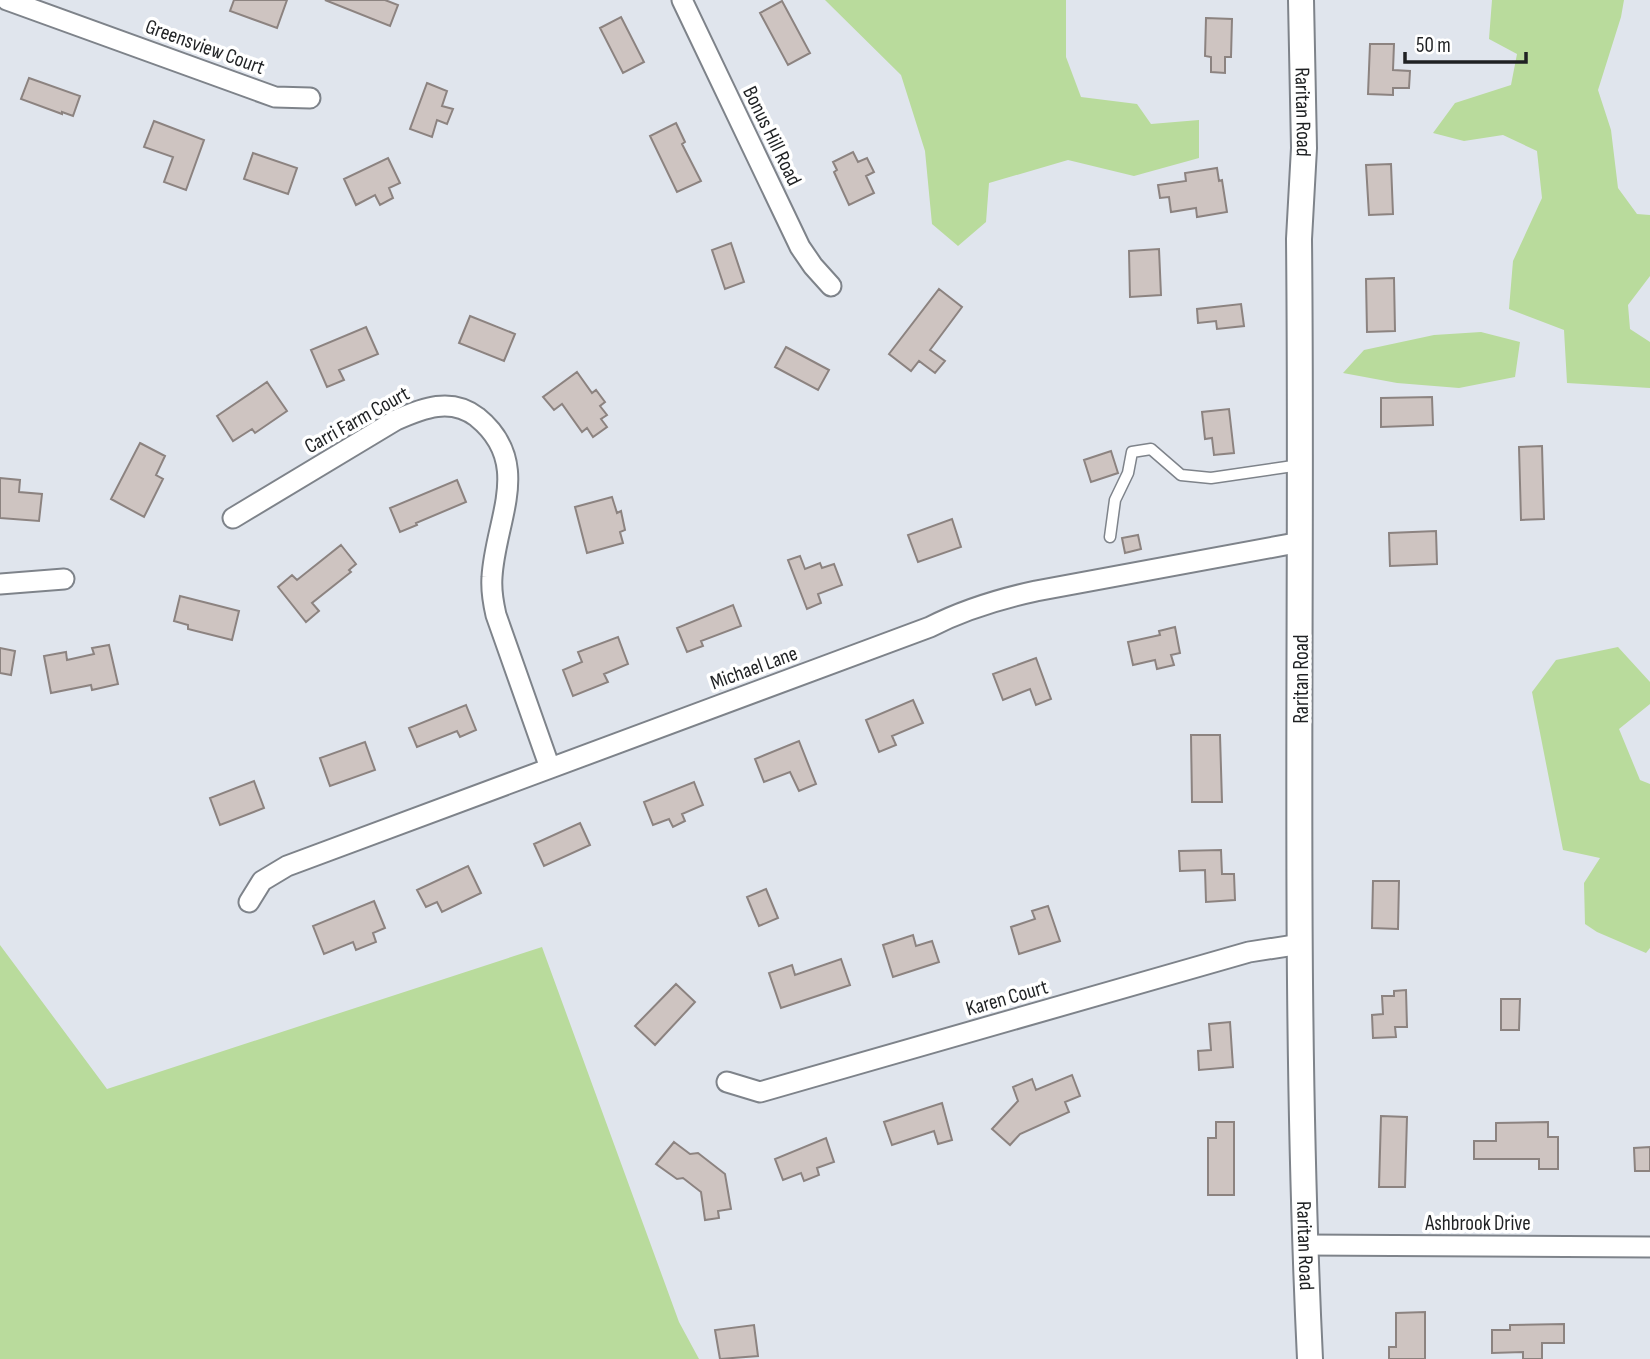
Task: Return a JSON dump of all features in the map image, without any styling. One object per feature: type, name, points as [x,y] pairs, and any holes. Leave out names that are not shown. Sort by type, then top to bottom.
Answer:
[{"type":"street","name":"Greensview Court","points":[[7,0],[275,97],[310,98]]},
{"type":"street","name":"Bonus Hill Road","points":[[682,0],[800,247],[831,286]]},
{"type":"street","name":"Raritan Road","points":[[1301,0],[1304,148],[1299,239],[1301,944],[1305,1245],[1310,1359]]},
{"type":"street","name":"Carri Farm Court","points":[[233,518],[396,420],[419,409],[447,406],[469,411],[494,434],[506,463],[506,504],[494,560],[492,596],[496,615],[550,768]]},
{"type":"street","name":"Michael Lane","points":[[249,901],[262,881],[286,866],[930,627],[960,612],[996,600],[1301,542]]},
{"type":"street","points":[[0,584],[64,579]]},
{"type":"street","name":"Karen Court","points":[[727,1082],[760,1092],[1249,952],[1301,944]]},
{"type":"street","name":"Ashbrook Drive","points":[[1305,1245],[1650,1247]]},
{"type":"lane","points":[[1110,537],[1115,500],[1128,473],[1132,452],[1151,449],[1181,475],[1211,478],[1300,464]]},
{"type":"green space","points":[[825,0],[1066,0],[1066,57],[1081,97],[1137,104],[1151,124],[1199,120],[1199,158],[1134,176],[1068,160],[989,183],[986,222],[958,246],[932,224],[925,151],[901,75]]},
{"type":"green space","points":[[1492,0],[1624,0],[1598,90],[1611,130],[1618,188],[1637,214],[1650,215],[1650,276],[1628,305],[1630,329],[1650,342],[1650,388],[1567,383],[1564,330],[1509,309],[1513,261],[1542,198],[1537,151],[1503,135],[1464,141],[1433,133],[1455,103],[1511,85],[1517,54],[1489,39]]},
{"type":"green space","points":[[1481,332],[1520,342],[1515,377],[1459,388],[1397,383],[1343,373],[1364,350],[1434,335]]},
{"type":"green space","points":[[1618,647],[1650,682],[1650,704],[1619,729],[1640,780],[1650,784],[1650,948],[1646,953],[1585,924],[1584,883],[1600,858],[1563,850],[1532,692],[1556,660]]},
{"type":"green space","points":[[0,945],[107,1089],[542,947],[679,1322],[699,1359],[0,1359]]},
{"type":"building","points":[[234,0],[287,0],[277,28],[230,11]]},
{"type":"building","points":[[325,0],[385,0],[398,5],[390,26]]},
{"type":"building","points":[[782,1],[810,53],[788,65],[760,13]]},
{"type":"building","points":[[621,17],[644,62],[623,73],[600,28]]},
{"type":"building","points":[[1206,18],[1232,19],[1231,57],[1225,57],[1225,73],[1211,72],[1211,57],[1205,56]]},
{"type":"building","points":[[1370,44],[1394,44],[1393,70],[1410,71],[1409,88],[1393,88],[1393,95],[1368,94]]},
{"type":"building","points":[[29,78],[80,96],[73,116],[21,99]]},
{"type":"building","points":[[427,83],[447,91],[442,106],[453,109],[447,124],[437,120],[432,137],[410,129]]},
{"type":"building","points":[[154,121],[204,140],[186,190],[164,182],[173,157],[144,147]]},
{"type":"building","points":[[676,123],[685,142],[682,144],[701,181],[677,192],[650,136]]},
{"type":"building","points":[[853,152],[858,162],[867,158],[874,172],[866,176],[874,193],[849,205],[834,172],[837,170],[833,162]]},
{"type":"building","points":[[253,153],[297,168],[288,194],[244,179]]},
{"type":"building","points":[[388,158],[400,183],[389,188],[393,198],[380,205],[375,195],[356,205],[344,179]]},
{"type":"building","points":[[1391,164],[1393,214],[1369,215],[1366,165]]},
{"type":"building","points":[[1217,168],[1219,181],[1222,180],[1227,212],[1197,217],[1196,208],[1171,212],[1169,197],[1160,198],[1158,185],[1186,181],[1185,173]]},
{"type":"building","points":[[731,243],[744,282],[725,289],[712,250]]},
{"type":"building","points":[[1159,249],[1161,295],[1130,297],[1129,251]]},
{"type":"building","points":[[1394,278],[1395,331],[1367,332],[1366,279]]},
{"type":"building","points":[[939,289],[962,307],[930,350],[945,361],[935,373],[919,361],[911,371],[889,354]]},
{"type":"building","points":[[1241,304],[1244,326],[1217,329],[1216,321],[1198,323],[1197,309]]},
{"type":"building","points":[[470,316],[515,334],[504,361],[459,343]]},
{"type":"building","points":[[366,327],[378,354],[339,370],[344,380],[327,387],[311,350]]},
{"type":"building","points":[[786,347],[829,370],[818,390],[775,367]]},
{"type":"building","points":[[577,372],[592,393],[596,390],[605,402],[600,406],[607,415],[601,419],[607,427],[593,437],[587,428],[582,432],[562,404],[554,410],[543,397]]},
{"type":"building","points":[[267,382],[287,411],[255,433],[252,429],[233,441],[217,416]]},
{"type":"building","points":[[1432,397],[1433,425],[1381,427],[1381,398]]},
{"type":"building","points":[[1229,409],[1234,453],[1214,455],[1212,438],[1205,439],[1202,412]]},
{"type":"building","points":[[140,443],[165,456],[156,475],[163,479],[144,517],[111,499]]},
{"type":"building","points":[[1542,446],[1544,519],[1521,520],[1519,447]]},
{"type":"building","points":[[1111,451],[1118,473],[1091,482],[1084,460]]},
{"type":"building","points":[[0,478],[20,480],[19,492],[42,494],[39,521],[0,518]]},
{"type":"building","points":[[457,480],[466,502],[400,532],[390,508]]},
{"type":"building","points":[[612,497],[617,513],[621,511],[625,530],[620,532],[623,543],[587,553],[575,507]]},
{"type":"building","points":[[952,519],[961,547],[918,562],[908,535]]},
{"type":"building","points":[[1436,531],[1437,564],[1390,566],[1389,533]]},
{"type":"building","points":[[1138,535],[1141,549],[1125,553],[1122,538]]},
{"type":"building","points":[[341,545],[356,564],[349,570],[351,572],[312,603],[319,611],[306,622],[278,587],[292,575],[297,580]]},
{"type":"building","points":[[800,556],[805,569],[820,563],[822,568],[834,564],[842,585],[818,594],[821,603],[807,609],[788,560]]},
{"type":"building","points":[[180,596],[239,611],[232,640],[188,629],[188,625],[174,621]]},
{"type":"building","points":[[733,605],[741,626],[701,641],[703,646],[687,652],[677,628]]},
{"type":"building","points":[[1175,627],[1180,653],[1171,655],[1174,665],[1157,669],[1155,660],[1133,665],[1128,642],[1160,635],[1159,631]]},
{"type":"building","points":[[618,637],[628,664],[604,674],[608,682],[573,696],[563,670],[582,662],[578,652]]},
{"type":"building","points":[[109,645],[118,684],[92,690],[91,685],[51,693],[44,656],[66,652],[67,660],[94,654],[92,648]]},
{"type":"building","points":[[0,648],[15,651],[11,675],[0,673]]},
{"type":"building","points":[[1036,658],[1051,699],[1036,705],[1030,689],[1003,700],[993,674]]},
{"type":"building","points":[[913,700],[923,723],[892,736],[896,745],[879,752],[866,720]]},
{"type":"building","points":[[466,705],[476,730],[460,737],[457,731],[417,747],[409,728]]},
{"type":"building","points":[[1191,735],[1220,735],[1222,802],[1192,802]]},
{"type":"building","points":[[799,741],[816,784],[799,791],[790,772],[764,782],[755,759]]},
{"type":"building","points":[[365,742],[375,770],[330,786],[320,758]]},
{"type":"building","points":[[254,781],[264,808],[220,825],[210,798]]},
{"type":"building","points":[[694,782],[703,805],[682,814],[685,821],[673,827],[669,819],[653,825],[644,802]]},
{"type":"building","points":[[580,823],[590,845],[544,866],[534,844]]},
{"type":"building","points":[[1221,850],[1222,874],[1234,874],[1235,900],[1206,902],[1205,870],[1180,871],[1179,851]]},
{"type":"building","points":[[468,866],[481,893],[442,912],[437,902],[426,907],[417,890]]},
{"type":"building","points":[[1373,881],[1399,881],[1398,929],[1372,928]]},
{"type":"building","points":[[766,889],[778,918],[759,926],[747,897]]},
{"type":"building","points":[[374,901],[385,928],[373,933],[376,942],[356,950],[353,942],[324,954],[313,926]]},
{"type":"building","points":[[1048,906],[1060,941],[1019,954],[1011,927],[1035,919],[1032,911]]},
{"type":"building","points":[[913,935],[916,946],[932,941],[939,962],[893,977],[883,945]]},
{"type":"building","points":[[841,959],[850,985],[781,1008],[769,973],[792,965],[795,975]]},
{"type":"building","points":[[676,984],[695,1002],[655,1045],[635,1026]]},
{"type":"building","points":[[1406,990],[1407,1027],[1395,1027],[1396,1037],[1373,1038],[1372,1015],[1383,1014],[1382,996],[1394,996],[1394,991]]},
{"type":"building","points":[[1501,999],[1520,999],[1519,1030],[1501,1030]]},
{"type":"building","points":[[1230,1022],[1233,1067],[1199,1070],[1198,1051],[1211,1050],[1209,1024]]},
{"type":"building","points":[[1072,1075],[1080,1096],[1065,1102],[1069,1112],[1020,1134],[1010,1145],[992,1129],[1018,1101],[1013,1087],[1032,1079],[1036,1090]]},
{"type":"building","points":[[942,1103],[952,1140],[938,1144],[934,1131],[892,1145],[884,1122]]},
{"type":"building","points":[[1381,1116],[1407,1117],[1405,1187],[1379,1187]]},
{"type":"building","points":[[1216,1122],[1234,1122],[1234,1195],[1208,1195],[1208,1138],[1216,1138]]},
{"type":"building","points":[[1548,1122],[1548,1137],[1558,1137],[1558,1169],[1539,1169],[1539,1159],[1474,1159],[1474,1141],[1496,1141],[1496,1123]]},
{"type":"building","points":[[826,1138],[834,1162],[817,1168],[819,1175],[804,1181],[801,1173],[783,1180],[775,1159]]},
{"type":"building","points":[[674,1142],[690,1154],[698,1153],[725,1174],[731,1209],[718,1211],[719,1218],[705,1220],[701,1192],[683,1178],[677,1179],[656,1164]]},
{"type":"building","points":[[1650,1147],[1650,1171],[1635,1171],[1634,1148]]},
{"type":"building","points":[[1425,1312],[1425,1359],[1389,1359],[1389,1347],[1396,1347],[1396,1313]]},
{"type":"building","points":[[1564,1324],[1564,1343],[1542,1343],[1542,1359],[1523,1359],[1523,1352],[1492,1353],[1492,1330],[1510,1330],[1510,1325]]},
{"type":"building","points":[[754,1325],[758,1356],[720,1359],[715,1330]]}]
